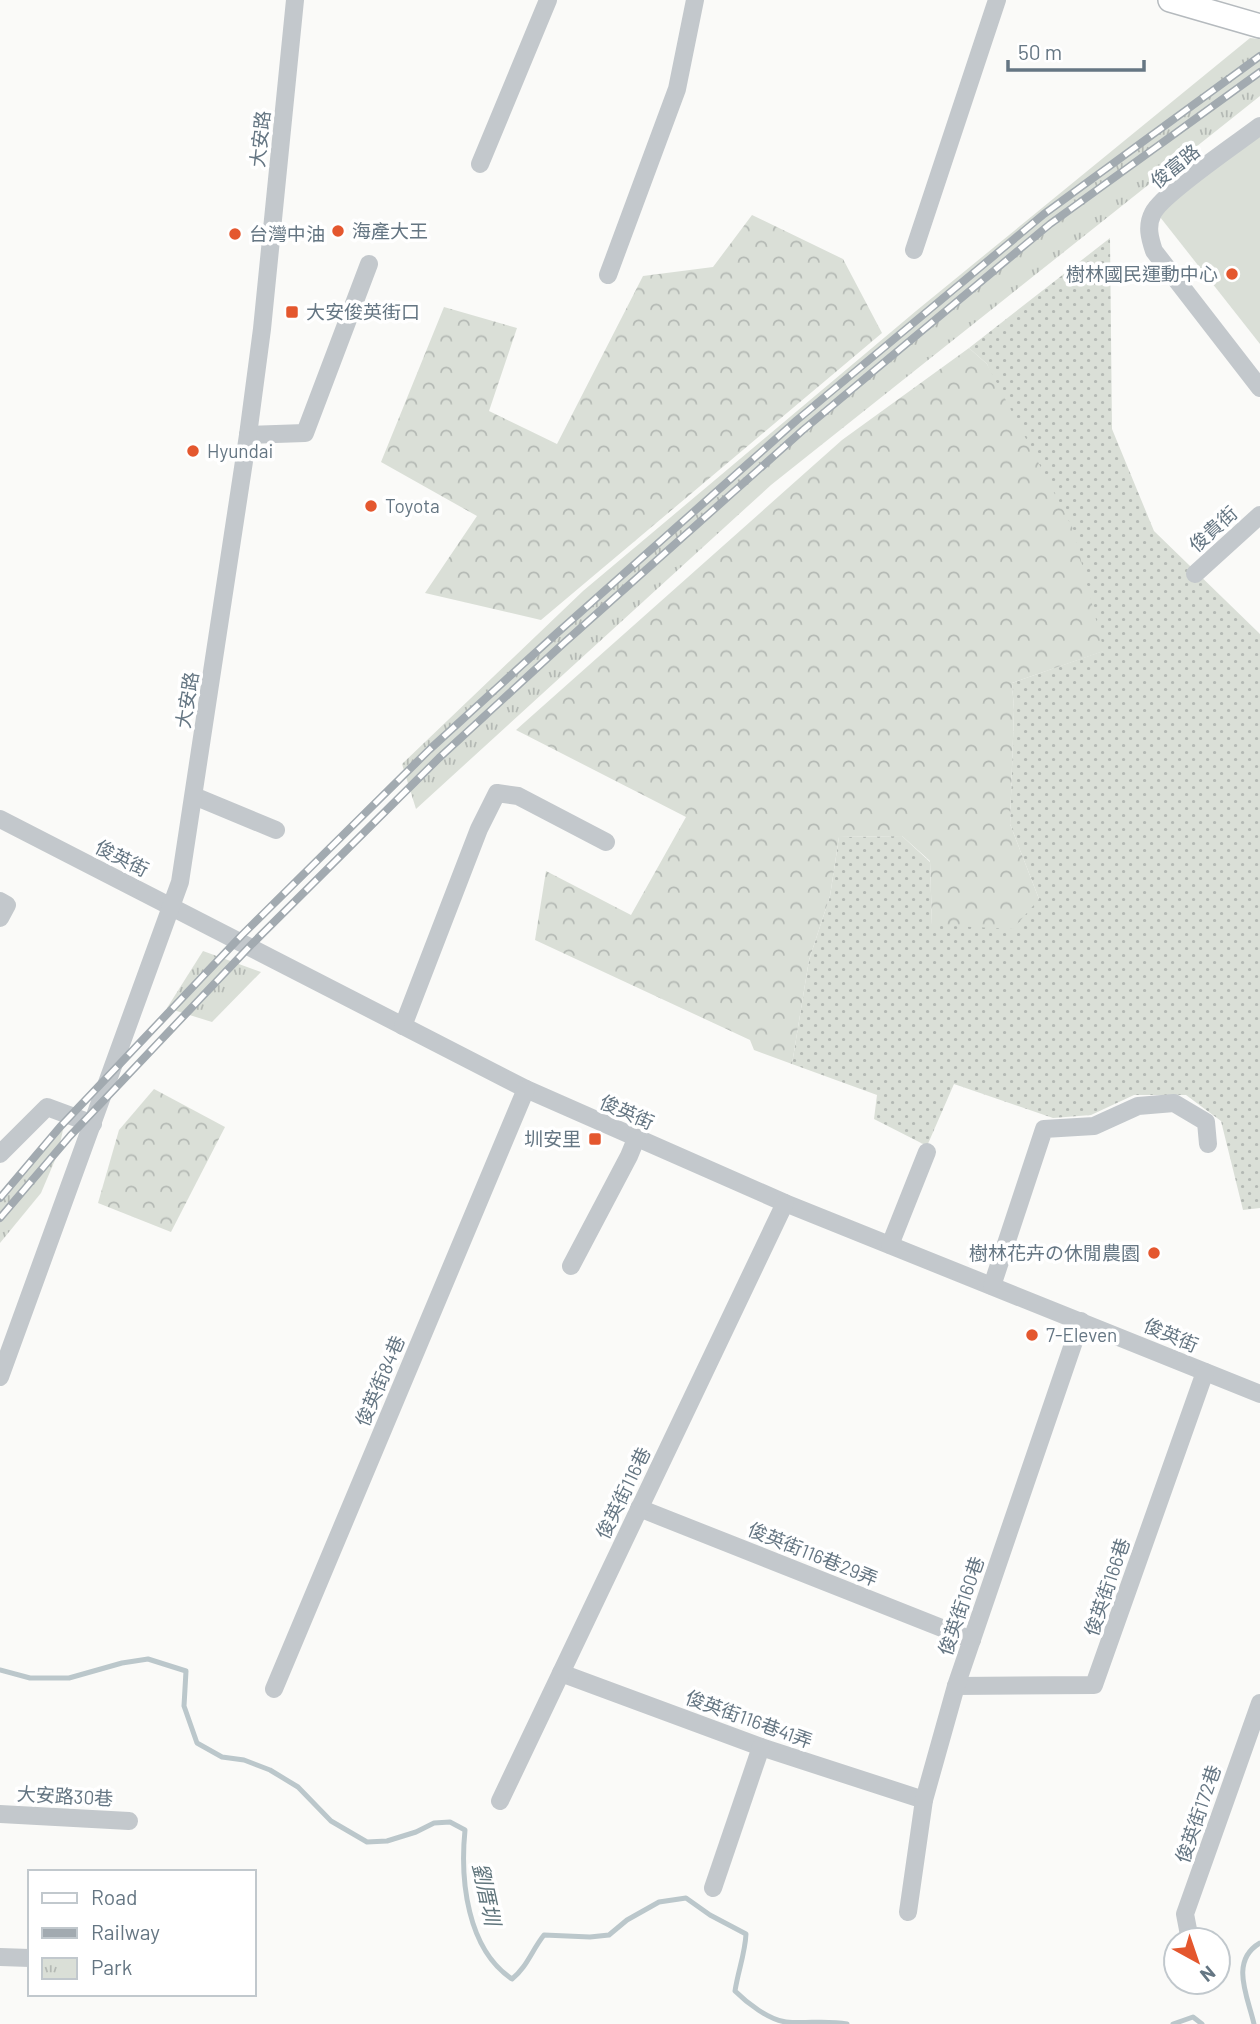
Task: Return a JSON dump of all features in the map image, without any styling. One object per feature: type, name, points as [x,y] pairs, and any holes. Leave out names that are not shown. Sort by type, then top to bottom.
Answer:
[{"type":"main road","points":[[1170,0],[1260,26]]},
{"type":"street","name":"大安路","points":[[0,1377],[180,882],[262,329],[295,0]]},
{"type":"street","points":[[480,164],[548,0]]},
{"type":"street","points":[[607,275],[677,89],[695,0]]},
{"type":"street","points":[[914,250],[997,0]]},
{"type":"street","name":"俊富路","points":[[1260,125],[1168,197],[1153,213],[1149,233],[1154,251],[1260,388]]},
{"type":"street","points":[[248,435],[305,433],[369,264]]},
{"type":"street","name":"俊貴街","points":[[1195,574],[1260,515]]},
{"type":"street","points":[[403,1026],[479,829],[497,793],[518,796],[606,842]]},
{"type":"street","points":[[194,796],[275,830]]},
{"type":"street","name":"俊英街","points":[[0,819],[526,1089],[785,1203],[1260,1394]]},
{"type":"street","points":[[0,901],[7,905],[0,918]]},
{"type":"street","name":"俊英街84巷","points":[[274,1689],[526,1089]]},
{"type":"street","points":[[992,1286],[1044,1129],[1094,1126],[1138,1106],[1174,1103],[1206,1122],[1208,1144]]},
{"type":"street","points":[[0,1154],[47,1107],[93,1124]]},
{"type":"street","points":[[571,1266],[636,1139]]},
{"type":"street","points":[[890,1245],[928,1152]]},
{"type":"street","name":"俊英街116巷","points":[[500,1801],[785,1203]]},
{"type":"street","name":"俊英街160巷","points":[[908,1912],[924,1800],[956,1686],[1081,1321]]},
{"type":"street","name":"俊英街166巷","points":[[956,1686],[1094,1685],[1205,1372]]},
{"type":"street","name":"俊英街116巷29弄","points":[[639,1508],[972,1640]]},
{"type":"street","name":"俊英街116巷41弄","points":[[561,1672],[761,1747],[924,1800]]},
{"type":"street","name":"俊英街172巷","points":[[1187,1926],[1185,1913],[1260,1703]]},
{"type":"street","points":[[713,1888],[761,1747]]},
{"type":"street","name":"大安路30巷","points":[[0,1814],[129,1821]]},
{"type":"street","points":[[0,1957],[28,1958]]},
{"type":"green space","points":[[1250,38],[1260,39],[1260,96],[771,485],[416,809],[402,764],[583,591],[916,311]]},
{"type":"green space","name":"樹林國民運動中心","points":[[1260,119],[1260,344],[1149,203]]},
{"type":"green space","points":[[752,215],[843,259],[882,333],[541,620],[425,593],[477,516],[381,462],[444,307],[517,328],[489,411],[557,444],[643,276],[713,267]]},
{"type":"green space","points":[[1110,238],[1112,429],[1154,531],[1260,634],[1260,1208],[1243,1210],[1221,1121],[1186,1095],[1134,1095],[1091,1115],[1053,1118],[954,1084],[927,1146],[874,1119],[877,1095],[792,1064],[809,960],[830,896],[839,837],[902,836],[930,862],[932,925],[1039,899],[1010,824],[1014,710],[1012,683],[1103,651],[987,364],[969,348]]},
{"type":"green space","points":[[969,348],[987,364],[1073,529],[1104,651],[1012,683],[1014,710],[1010,824],[1039,899],[1013,929],[932,925],[930,861],[902,836],[839,837],[830,896],[809,960],[792,1064],[754,1050],[750,1040],[535,940],[546,871],[631,915],[686,817],[516,730],[842,440]]},
{"type":"green space","points":[[203,951],[261,972],[212,1022],[167,1008]]},
{"type":"green space","points":[[154,1089],[225,1127],[171,1232],[98,1203],[119,1130]]},
{"type":"green space","points":[[64,1125],[58,1153],[41,1193],[0,1243],[0,1198]]},
{"type":"waterway","name":"劉厝圳","points":[[0,1670],[30,1678],[69,1678],[122,1663],[148,1659],[186,1671],[184,1706],[197,1743],[222,1757],[244,1760],[270,1770],[298,1787],[331,1821],[367,1842],[387,1841],[434,1823],[450,1822],[465,1830],[466,1891],[476,1932],[497,1966],[512,1979],[522,1969],[544,1935],[609,1935],[627,1920],[659,1902],[686,1898],[710,1915],[746,1934],[735,1991],[752,2006],[786,2022],[847,2024]]},
{"type":"waterway","name":"劉厝圳","points":[[1254,2024],[1245,1991],[1243,1969],[1245,1959],[1260,1943]]},
{"type":"waterway","name":"劉厝圳","points":[[1173,2024],[1193,2017],[1202,2024]]},
{"type":"railway","points":[[0,1198],[60,1127],[242,935],[429,750],[557,633],[797,420],[1044,214],[1260,56]]},
{"type":"railway","points":[[0,1218],[70,1136],[251,945],[439,758],[565,642],[803,430],[1050,224],[1260,72]]},
{"type":"place","name":"海產大王","points":[[338,231]]},
{"type":"place","name":"台灣中油","points":[[235,234]]},
{"type":"place","name":"樹林國民運動中心","points":[[1232,274]]},
{"type":"place","name":"大安俊英街口","points":[[292,312]]},
{"type":"place","name":"Hyundai","points":[[193,451]]},
{"type":"place","name":"Toyota","points":[[371,506]]},
{"type":"place","name":"圳安里","points":[[595,1139]]},
{"type":"place","name":"樹林花卉の休閒農園","points":[[1154,1253]]},
{"type":"place","name":"7-Eleven","points":[[1032,1335]]}]
